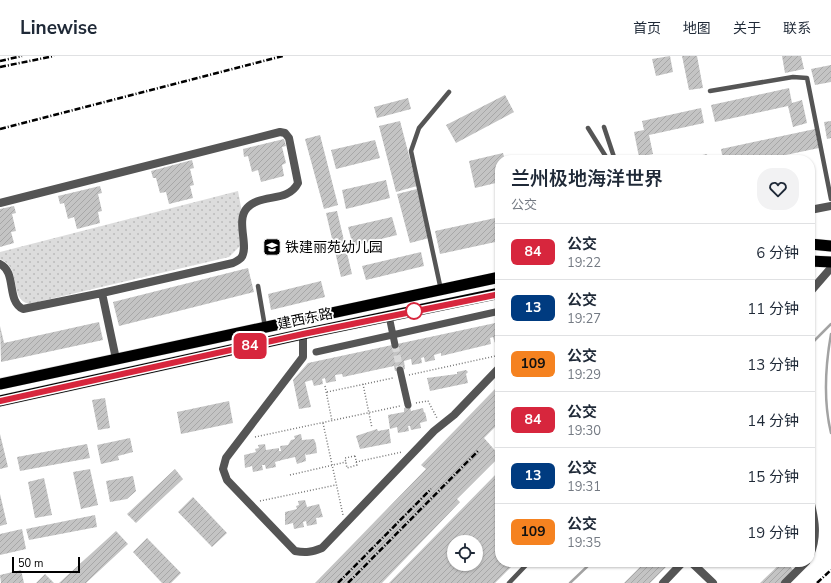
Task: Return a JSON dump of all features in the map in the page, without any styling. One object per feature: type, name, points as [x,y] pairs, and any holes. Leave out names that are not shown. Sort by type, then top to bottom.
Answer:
[{"type":"highway","points":[[815,244],[831,246]]},
{"type":"highway","points":[[815,262],[829,264]]},
{"type":"highway","name":"建西东路","points":[[0,384],[441,291],[495,278]]},
{"type":"highway","name":"建西东路","points":[[0,401],[303,334],[495,295]]},
{"type":"street","points":[[0,203],[280,132],[285,133],[289,138],[298,183],[289,194],[257,202],[248,206],[243,213],[242,230],[244,250],[241,258],[233,263],[102,293],[23,309],[15,301],[7,269],[0,264]]},
{"type":"street","points":[[815,209],[831,206]]},
{"type":"street","points":[[815,285],[829,264]]},
{"type":"street","points":[[102,293],[116,359]]},
{"type":"street","points":[[316,352],[495,312]]},
{"type":"street","points":[[389,316],[395,344]]},
{"type":"street","points":[[303,334],[303,357],[226,458],[224,463],[224,475],[226,480],[295,551],[304,553],[314,552],[322,548],[441,425],[454,415],[495,372]]},
{"type":"street","points":[[401,373],[408,405]]},
{"type":"street","points":[[815,528],[815,543]]},
{"type":"street","points":[[663,583],[679,567]]},
{"type":"street","points":[[696,567],[713,583]]},
{"type":"street","points":[[785,583],[801,567]]},
{"type":"lane","points":[[710,91],[793,76],[807,78],[831,199]]},
{"type":"lane","points":[[441,291],[411,151],[419,128],[449,92]]},
{"type":"lane","points":[[604,127],[613,155]]},
{"type":"lane","points":[[588,128],[605,155]]},
{"type":"lane","points":[[258,286],[265,327]]},
{"type":"lane","points":[[509,583],[524,567]]},
{"type":"path","points":[[327,392],[363,384],[401,373],[495,356]]},
{"type":"path","points":[[363,384],[372,428]]},
{"type":"path","points":[[325,386],[332,421]]},
{"type":"path","points":[[255,438],[428,401],[441,425]]},
{"type":"path","points":[[323,423],[345,524]]},
{"type":"path","points":[[356,462],[402,452]]},
{"type":"path","points":[[354,456],[356,466],[347,468],[346,462],[345,458],[354,456]]},
{"type":"path","points":[[290,475],[346,462]]},
{"type":"path","points":[[249,503],[336,485]]},
{"type":"shaded area","points":[[238,191],[247,239],[229,257],[29,304],[23,301],[19,296],[11,269],[7,263],[0,259],[0,252]]},
{"type":"building","points":[[670,56],[673,72],[656,76],[652,59]]},
{"type":"building","points":[[682,56],[697,56],[703,88],[689,90]]},
{"type":"building","points":[[782,56],[801,56],[804,69],[785,73]]},
{"type":"building","points":[[831,65],[831,82],[815,85],[811,69]]},
{"type":"building","points":[[789,88],[792,103],[802,100],[807,123],[793,127],[788,106],[715,122],[711,105]]},
{"type":"building","points":[[505,95],[514,112],[456,143],[446,125]]},
{"type":"building","points":[[408,98],[411,109],[377,118],[374,107]]},
{"type":"building","points":[[701,108],[704,123],[649,135],[653,154],[639,155],[634,132],[644,130],[642,121]]},
{"type":"building","points":[[400,121],[417,186],[396,192],[379,126]]},
{"type":"building","points":[[831,121],[831,138],[827,139],[824,122]]},
{"type":"building","points":[[815,129],[819,148],[786,155],[722,155],[721,149]]},
{"type":"building","points":[[320,135],[338,205],[324,209],[305,139]]},
{"type":"building","points":[[284,139],[286,146],[282,147],[286,163],[282,165],[284,176],[261,182],[258,170],[252,172],[248,156],[244,157],[243,149]]},
{"type":"building","points":[[375,140],[380,158],[336,169],[331,150]]},
{"type":"building","points":[[503,153],[504,155],[495,155],[495,183],[475,188],[469,161]]},
{"type":"building","points":[[192,160],[194,168],[190,169],[194,185],[190,186],[193,198],[169,204],[166,192],[160,193],[156,178],[153,178],[151,171]]},
{"type":"building","points":[[386,180],[390,198],[346,209],[342,190]]},
{"type":"building","points":[[100,186],[102,193],[98,194],[102,211],[98,212],[100,223],[77,229],[74,217],[68,219],[64,203],[60,204],[58,196]]},
{"type":"building","points":[[417,189],[429,238],[410,243],[397,194]]},
{"type":"building","points":[[14,206],[16,213],[12,214],[16,231],[11,232],[14,243],[0,247],[0,209]]},
{"type":"building","points":[[337,211],[352,274],[341,277],[326,213]]},
{"type":"building","points":[[392,217],[397,235],[353,246],[348,227]]},
{"type":"building","points":[[495,218],[495,242],[440,254],[435,231]]},
{"type":"building","points":[[421,252],[424,266],[366,280],[362,266]]},
{"type":"building","points":[[248,268],[254,292],[119,326],[113,302]]},
{"type":"building","points":[[321,281],[325,297],[271,310],[268,294]]},
{"type":"building","points":[[99,322],[103,340],[1,362],[0,326],[4,343]]},
{"type":"building","points":[[495,323],[495,343],[493,337],[490,338],[491,344],[441,356],[441,353],[434,355],[435,360],[425,362],[424,357],[421,358],[422,363],[412,365],[411,359],[404,361],[405,369],[395,371],[394,366],[343,377],[342,374],[335,375],[336,381],[326,383],[325,378],[322,379],[323,384],[314,386],[312,380],[305,382],[311,407],[299,409],[293,380],[308,363]]},
{"type":"building","points":[[466,370],[468,372],[466,374],[468,383],[430,391],[427,378],[457,374],[457,372]]},
{"type":"building","points":[[495,389],[495,427],[484,438],[495,450],[495,461],[457,499],[460,502],[382,583],[315,583],[426,469],[421,465]]},
{"type":"building","points":[[105,398],[110,428],[98,430],[92,400]]},
{"type":"building","points":[[229,401],[233,423],[181,434],[177,412]]},
{"type":"building","points":[[410,407],[411,411],[423,408],[427,421],[420,423],[421,428],[411,430],[410,426],[408,426],[409,431],[398,433],[397,427],[390,429],[388,415],[404,412],[404,408]]},
{"type":"building","points":[[377,429],[378,431],[389,429],[391,443],[360,449],[356,436]]},
{"type":"building","points":[[0,434],[8,467],[0,469]]},
{"type":"building","points":[[301,434],[302,440],[314,439],[316,444],[317,453],[306,455],[305,453],[306,461],[297,464],[295,457],[275,462],[276,467],[266,469],[265,465],[262,465],[263,470],[253,472],[252,466],[245,468],[244,455],[256,452],[255,449],[259,448],[258,445],[265,444],[266,450],[279,448],[279,451],[281,451],[280,446],[288,445],[291,440],[295,439],[294,436]]},
{"type":"building","points":[[130,438],[133,452],[118,456],[119,460],[101,464],[97,445]]},
{"type":"building","points":[[87,444],[90,458],[20,471],[17,457]]},
{"type":"building","points":[[90,469],[98,505],[81,509],[73,472]]},
{"type":"building","points":[[175,469],[183,479],[136,523],[127,514]]},
{"type":"building","points":[[495,475],[495,567],[511,567],[495,583],[389,583]]},
{"type":"building","points":[[133,476],[136,491],[127,499],[110,502],[106,481]]},
{"type":"building","points":[[44,478],[52,515],[35,518],[28,482]]},
{"type":"building","points":[[0,494],[7,524],[0,526]]},
{"type":"building","points":[[193,497],[227,533],[212,547],[178,512]]},
{"type":"building","points":[[305,500],[307,507],[319,504],[323,517],[316,518],[317,524],[307,526],[306,521],[303,522],[304,527],[294,529],[293,523],[285,525],[285,512],[297,509],[296,506],[299,505],[298,501]]},
{"type":"building","points":[[95,515],[97,527],[29,540],[26,529]]},
{"type":"building","points":[[22,529],[26,549],[0,555],[0,534]]},
{"type":"building","points":[[116,531],[128,544],[86,583],[59,583]]},
{"type":"building","points":[[147,538],[181,573],[171,583],[162,583],[133,552]]},
{"type":"building","points":[[640,567],[666,567],[650,583],[624,583]]},
{"type":"building","points":[[777,567],[790,567],[794,571],[782,583],[760,583]]},
{"type":"building","points":[[21,570],[24,583],[1,583],[0,575]]},
{"type":"building","points":[[45,574],[54,583],[36,583]]},
{"type":"waterway","points":[[815,340],[831,324]]},
{"type":"waterway","points":[[831,334],[827,359],[826,384],[828,421],[831,433]]},
{"type":"waterway","points":[[570,583],[587,567]]},
{"type":"tunnel","points":[[395,345],[400,370]]},
{"type":"railway","points":[[0,61],[22,56]]},
{"type":"railway","points":[[0,67],[54,56]]},
{"type":"railway","points":[[0,129],[283,56]]},
{"type":"railway","points":[[348,583],[478,451]]},
{"type":"railway","points":[[338,583],[431,489]]},
{"type":"railway","points":[[817,583],[831,570]]},
{"type":"bus line","name":"84","points":[[0,401],[303,334],[495,295]]},
{"type":"place","name":"铁建丽苑幼儿园","points":[[272,247]]}]
